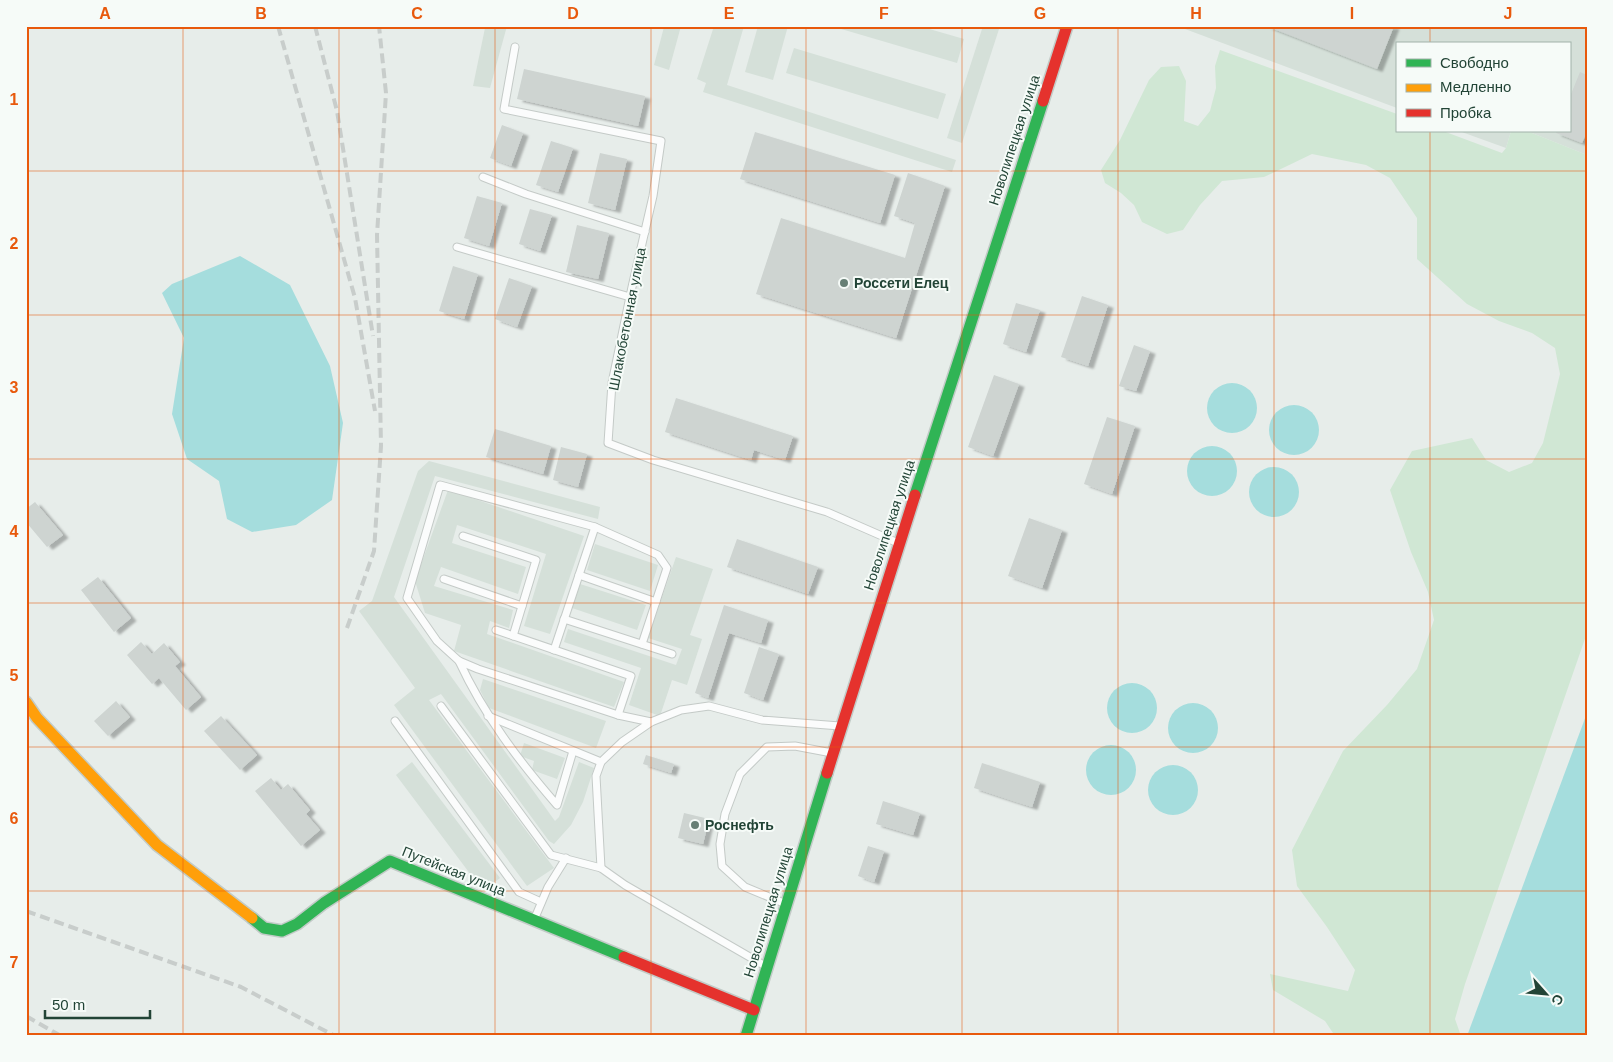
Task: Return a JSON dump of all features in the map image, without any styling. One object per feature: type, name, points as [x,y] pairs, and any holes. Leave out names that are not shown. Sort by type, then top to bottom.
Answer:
[{"type":"street","name":"Новолипецкая улица","points":[[746,1036],[832,753],[1067,26]]},
{"type":"street","name":"Путейская улица","points":[[26,702],[37,718],[157,845],[264,928],[282,932],[297,924],[390,861],[754,1010]]},
{"type":"lane","name":"Шлакобетонная улица","points":[[516,47],[504,109],[661,141],[653,196],[612,382],[608,444],[654,460],[827,512],[899,544]]},
{"type":"lane","points":[[483,177],[533,197],[644,232]]},
{"type":"lane","points":[[457,247],[630,297]]},
{"type":"lane","points":[[642,644],[667,568],[658,555],[595,528],[440,485],[406,598],[437,641],[459,661],[478,669],[618,715],[651,722]]},
{"type":"lane","points":[[554,650],[595,528]]},
{"type":"lane","points":[[463,536],[536,560],[513,636]]},
{"type":"lane","points":[[579,576],[656,602]]},
{"type":"lane","points":[[444,579],[522,606]]},
{"type":"lane","points":[[564,619],[672,654]]},
{"type":"lane","points":[[496,630],[631,676],[618,715]]},
{"type":"lane","points":[[459,661],[470,686],[488,715],[519,760],[557,805],[573,752]]},
{"type":"lane","points":[[441,706],[551,855],[601,868],[625,885],[767,967]]},
{"type":"lane","points":[[601,868],[596,776],[601,762],[622,742],[651,722],[681,710],[709,706],[762,720],[841,726]]},
{"type":"lane","points":[[488,715],[573,752],[601,762]]},
{"type":"lane","points":[[395,721],[519,892],[541,902]]},
{"type":"lane","points":[[786,904],[745,887],[722,866],[720,844],[725,814],[740,774],[767,747],[795,746],[832,753]]},
{"type":"lane","points":[[534,920],[548,888],[566,858]]},
{"type":"shaded area","points":[[480,26],[507,26],[490,88],[473,86],[485,28]]},
{"type":"shaded area","points":[[661,26],[681,26],[669,70],[654,65],[664,27]]},
{"type":"shaded area","points":[[714,26],[744,26],[727,85],[956,160],[952,172],[703,92],[706,83],[697,79]]},
{"type":"shaded area","points":[[758,26],[788,26],[773,80],[745,72]]},
{"type":"shaded area","points":[[831,26],[919,26],[964,39],[957,63]]},
{"type":"shaded area","points":[[983,26],[1000,26],[962,143],[947,138]]},
{"type":"shaded area","points":[[1177,26],[1587,26],[1587,155],[1530,132],[1570,132],[1570,42],[1396,42],[1396,108]]},
{"type":"shaded area","points":[[794,48],[946,94],[938,119],[786,73]]},
{"type":"shaded area","points":[[1462,132],[1511,132],[1506,148]]},
{"type":"shaded area","points":[[429,461],[600,507],[598,519],[435,476],[394,597],[555,821],[559,817],[579,762],[594,768],[583,802],[571,825],[554,844],[549,841],[441,694],[429,700],[554,868],[527,886],[394,705],[415,688],[359,611],[372,601],[418,471]]},
{"type":"shaded area","points":[[448,490],[584,536],[550,634],[524,626],[546,554],[457,525],[452,543],[526,567],[518,594],[441,567],[434,586],[513,610],[509,628],[490,621],[487,634],[624,682],[614,707],[454,651],[461,625],[425,613],[415,581]]},
{"type":"shaded area","points":[[595,544],[658,565],[650,591],[587,570]]},
{"type":"shaded area","points":[[676,557],[713,569],[690,635],[702,639],[687,685],[672,680],[660,716],[629,705],[641,668],[564,642],[568,629],[676,665],[682,649],[648,638]]},
{"type":"shaded area","points":[[580,584],[646,605],[637,630],[572,608]]},
{"type":"shaded area","points":[[483,679],[606,721],[596,748],[489,708],[480,690]]},
{"type":"shaded area","points":[[524,743],[565,758],[557,779],[532,770],[534,761],[520,756]]},
{"type":"shaded area","points":[[412,762],[500,878],[483,891],[396,775]]},
{"type":"green space","points":[[1220,50],[1396,114],[1396,132],[1446,132],[1502,153],[1506,148],[1511,132],[1530,132],[1587,155],[1587,633],[1465,984],[1455,1019],[1461,1036],[1335,1036],[1325,1021],[1273,990],[1270,974],[1348,991],[1355,970],[1297,886],[1292,850],[1343,751],[1387,705],[1417,669],[1434,620],[1428,592],[1411,552],[1390,490],[1412,451],[1472,438],[1486,460],[1509,472],[1532,463],[1543,443],[1560,374],[1555,348],[1532,333],[1499,321],[1467,304],[1417,259],[1417,218],[1390,178],[1366,165],[1312,154],[1264,177],[1222,181],[1200,205],[1183,230],[1167,234],[1142,222],[1134,205],[1121,193],[1105,183],[1101,170],[1120,140],[1149,80],[1161,67],[1179,66],[1186,81],[1184,121],[1198,126],[1210,111],[1216,88],[1215,66]]},
{"type":"water","points":[[240,256],[290,285],[330,366],[343,423],[332,500],[296,525],[252,532],[227,519],[219,481],[187,459],[172,414],[184,338],[162,293],[172,284]]},
{"type":"water","points":[[1232,383],[1242,385],[1250,390],[1255,398],[1257,408],[1255,418],[1250,426],[1242,431],[1232,433],[1222,431],[1214,426],[1209,418],[1207,408],[1209,398],[1214,390],[1222,385]]},
{"type":"water","points":[[1294,405],[1304,407],[1312,412],[1317,420],[1319,430],[1317,440],[1312,448],[1304,453],[1294,455],[1284,453],[1276,448],[1271,440],[1269,430],[1271,420],[1276,412],[1284,407]]},
{"type":"water","points":[[1212,446],[1222,448],[1230,453],[1235,461],[1237,471],[1235,481],[1230,489],[1222,494],[1212,496],[1202,494],[1194,489],[1189,481],[1187,471],[1189,461],[1194,453],[1202,448]]},
{"type":"water","points":[[1274,467],[1284,469],[1292,474],[1297,482],[1299,492],[1297,502],[1292,510],[1284,515],[1274,517],[1264,515],[1256,510],[1251,502],[1249,492],[1251,482],[1256,474],[1264,469]]},
{"type":"water","points":[[1132,683],[1142,685],[1150,690],[1155,698],[1157,708],[1155,718],[1150,726],[1142,731],[1132,733],[1122,731],[1114,726],[1109,718],[1107,708],[1109,698],[1114,690],[1122,685]]},
{"type":"water","points":[[1193,703],[1203,705],[1211,710],[1216,718],[1218,728],[1216,738],[1211,746],[1203,751],[1193,753],[1183,751],[1175,746],[1170,738],[1168,728],[1170,718],[1175,710],[1183,705]]},
{"type":"water","points":[[1587,713],[1587,1036],[1467,1036]]},
{"type":"water","points":[[1111,745],[1121,747],[1129,752],[1134,760],[1136,770],[1134,780],[1129,788],[1121,793],[1111,795],[1101,793],[1093,788],[1088,780],[1086,770],[1088,760],[1093,752],[1101,747]]},
{"type":"water","points":[[1173,765],[1183,767],[1191,772],[1196,780],[1198,790],[1196,800],[1191,808],[1183,813],[1173,815],[1163,813],[1155,808],[1150,800],[1148,790],[1150,780],[1155,772],[1163,767]]},
{"type":"building","points":[[1266,26],[1394,26],[1377,69]]},
{"type":"building","points":[[524,69],[645,96],[638,126],[517,99]]},
{"type":"building","points":[[1580,72],[1587,75],[1587,132],[1582,143],[1556,133],[1570,132],[1570,97]]},
{"type":"building","points":[[502,125],[523,133],[511,166],[490,158]]},
{"type":"building","points":[[755,132],[895,175],[880,223],[740,179]]},
{"type":"building","points":[[551,141],[573,148],[558,192],[536,185]]},
{"type":"building","points":[[600,153],[627,159],[615,210],[588,203]]},
{"type":"building","points":[[908,173],[945,186],[896,338],[756,294],[781,218],[905,258],[915,223],[894,216]]},
{"type":"building","points":[[477,196],[502,203],[489,246],[464,238]]},
{"type":"building","points":[[530,209],[552,215],[540,251],[519,244]]},
{"type":"building","points":[[577,225],[609,233],[598,279],[566,272]]},
{"type":"building","points":[[453,266],[478,274],[464,319],[439,311]]},
{"type":"building","points":[[509,278],[532,286],[517,327],[495,319]]},
{"type":"building","points":[[1082,296],[1108,305],[1088,366],[1061,357]]},
{"type":"building","points":[[1016,303],[1040,310],[1026,352],[1003,344]]},
{"type":"building","points":[[1134,345],[1150,351],[1136,391],[1119,386]]},
{"type":"building","points":[[994,375],[1019,384],[993,456],[968,447]]},
{"type":"building","points":[[676,398],[793,436],[785,460],[754,450],[751,460],[665,432]]},
{"type":"building","points":[[1107,417],[1135,426],[1112,494],[1084,484]]},
{"type":"building","points":[[495,429],[551,446],[543,474],[486,457]]},
{"type":"building","points":[[561,447],[587,454],[578,487],[553,480]]},
{"type":"building","points":[[35,502],[63,535],[47,547],[26,522],[26,509]]},
{"type":"building","points":[[1029,518],[1062,530],[1042,588],[1008,576]]},
{"type":"building","points":[[737,539],[818,567],[808,594],[727,567]]},
{"type":"building","points":[[98,577],[131,618],[114,632],[81,590]]},
{"type":"building","points":[[724,605],[768,620],[761,643],[729,633],[708,698],[695,693]]},
{"type":"building","points":[[141,642],[152,654],[164,643],[180,662],[175,666],[201,697],[186,710],[159,678],[152,684],[127,655]]},
{"type":"building","points":[[759,647],[779,654],[763,700],[744,693]]},
{"type":"building","points":[[116,701],[130,717],[108,736],[94,721]]},
{"type":"building","points":[[221,716],[257,755],[240,770],[204,731]]},
{"type":"building","points":[[646,755],[674,764],[671,773],[643,764]]},
{"type":"building","points":[[982,763],[1040,782],[1032,807],[974,788]]},
{"type":"building","points":[[271,778],[281,790],[288,784],[310,810],[306,814],[320,830],[301,846],[255,791]]},
{"type":"building","points":[[883,801],[920,813],[913,835],[876,824]]},
{"type":"building","points":[[684,813],[709,819],[703,844],[678,838]]},
{"type":"building","points":[[868,846],[884,851],[874,882],[858,876]]},
{"type":"railway","points":[[278,26],[355,298],[375,411]]},
{"type":"railway","points":[[315,26],[337,111],[373,336]]},
{"type":"railway","points":[[347,628],[374,551],[381,446],[377,235],[386,93],[379,26]]},
{"type":"railway","points":[[26,911],[241,987],[335,1036]]},
{"type":"railway","points":[[26,1016],[61,1036]]},
{"type":"traffic: fast","points":[[915,495],[1043,101]]},
{"type":"traffic: fast","points":[[746,1036],[827,773]]},
{"type":"traffic: fast","points":[[252,918],[264,928],[282,931],[297,924],[324,903],[390,861],[624,957]]},
{"type":"traffic: slow","points":[[26,702],[37,718],[157,845],[252,918]]},
{"type":"traffic: jam","points":[[1043,101],[1067,26]]},
{"type":"traffic: jam","points":[[827,773],[915,495]]},
{"type":"traffic: jam","points":[[624,957],[754,1010]]},
{"type":"place","name":"Россети Елец","points":[[844,283]]},
{"type":"place","name":"Роснефть","points":[[695,825]]}]
